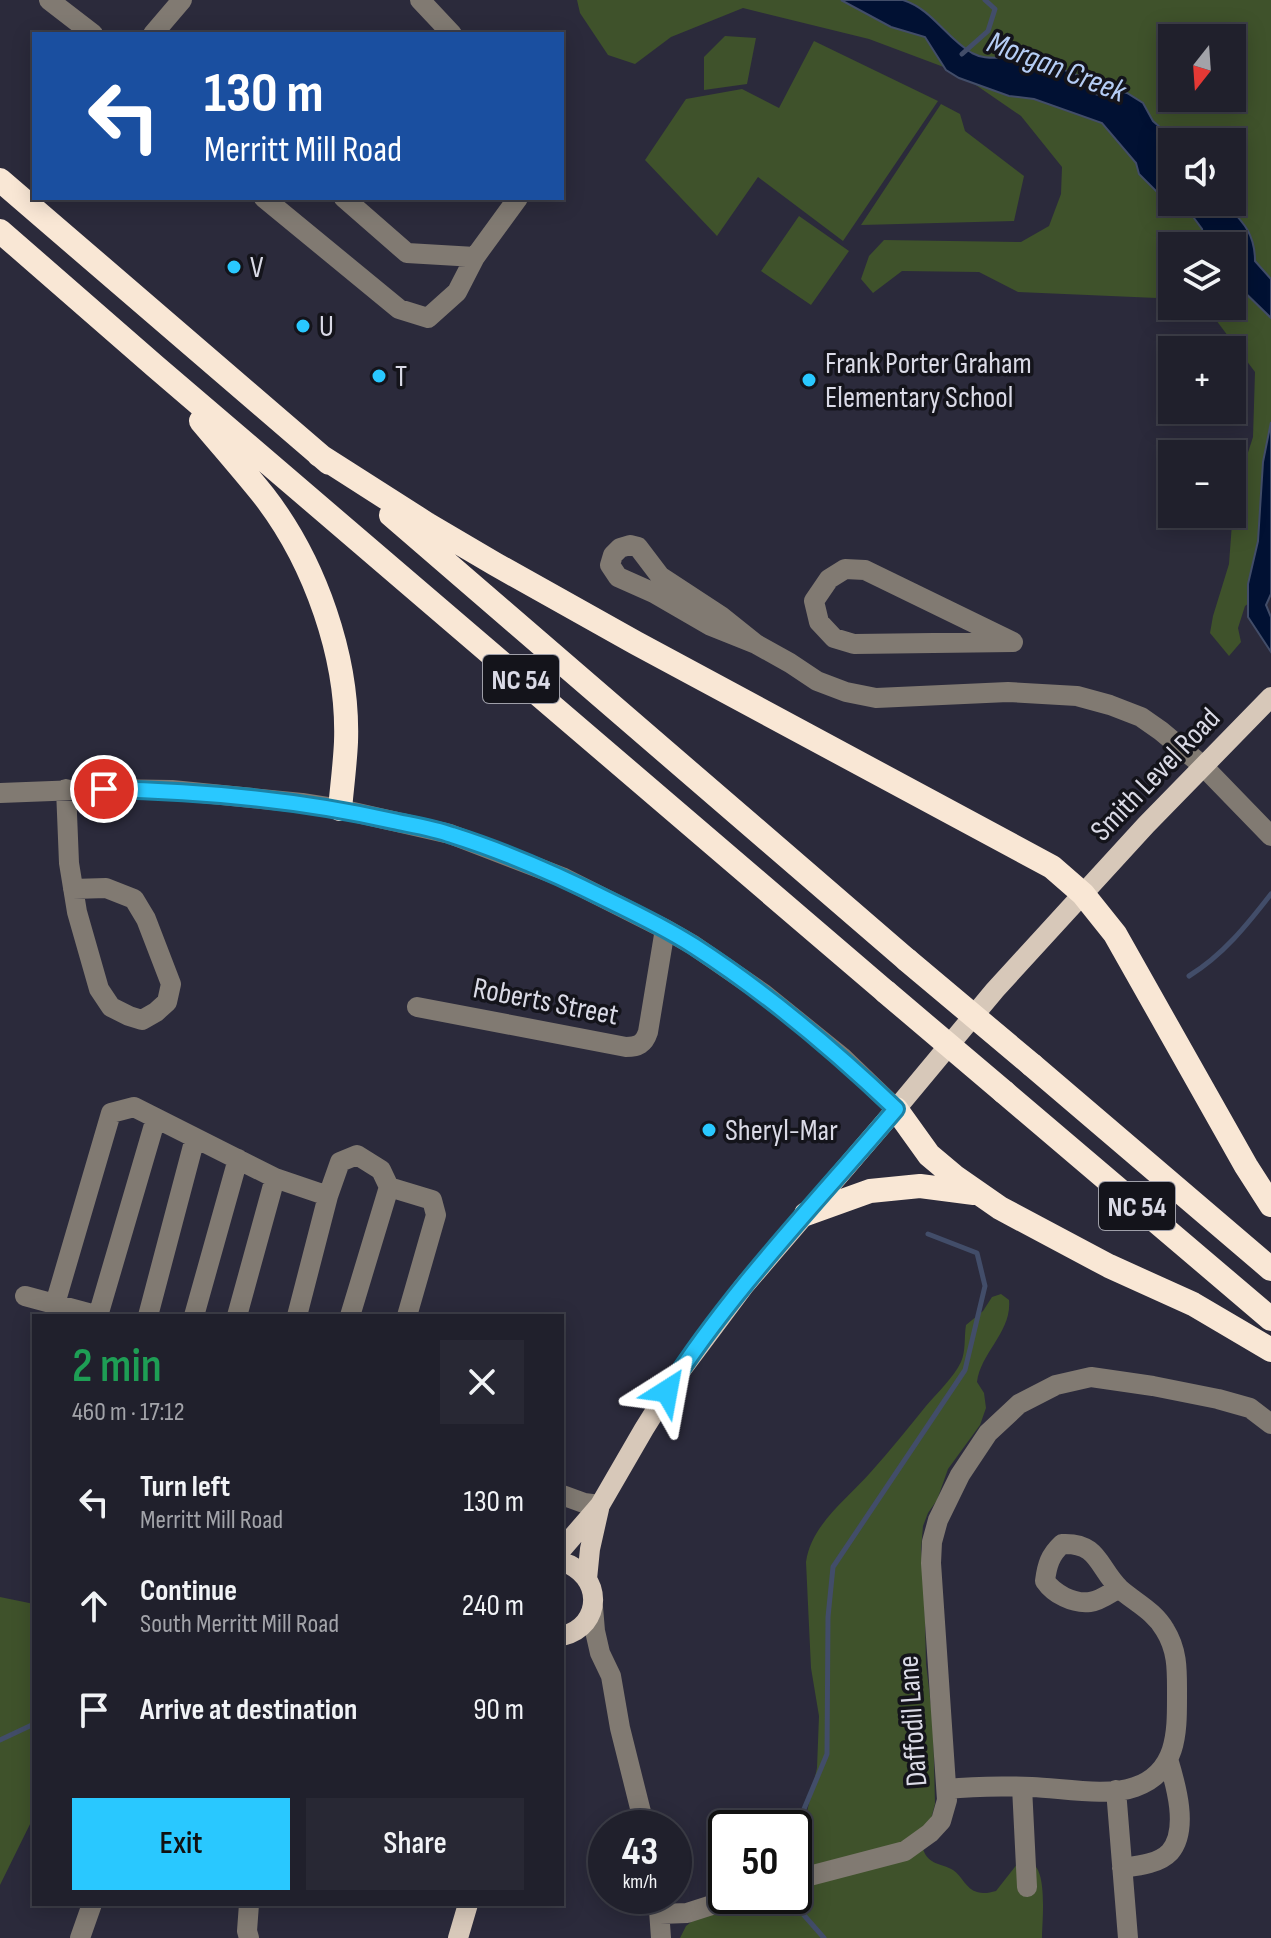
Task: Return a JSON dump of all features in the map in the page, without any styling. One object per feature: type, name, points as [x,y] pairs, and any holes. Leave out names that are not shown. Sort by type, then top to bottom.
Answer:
[{"type":"highway","name":"NC 54","points":[[0,180],[1271,1269]]},
{"type":"highway","name":"NC 54","points":[[0,231],[1271,1319]]},
{"type":"highway","points":[[156,367],[265,497],[312,578],[333,640],[343,687],[346,740],[340,809]]},
{"type":"highway","points":[[319,455],[520,579],[1052,867],[1083,894],[1115,934],[1271,1205]]},
{"type":"highway","points":[[896,1109],[929,1155],[1000,1208],[1109,1266],[1193,1304],[1271,1350]]},
{"type":"highway","points":[[806,1214],[870,1191],[920,1186],[977,1193]]},
{"type":"main road","name":"Smith Level Road","points":[[600,1505],[679,1373],[738,1295],[995,990],[1271,697]]},
{"type":"main road","points":[[564,1547],[600,1505]]},
{"type":"main road","points":[[587,1579],[600,1505]]},
{"type":"main road","points":[[564,1563],[579,1570],[587,1579],[592,1588],[593,1607],[581,1627],[564,1636]]},
{"type":"main road","points":[[458,1938],[467,1906]]},
{"type":"street","points":[[49,0],[90,32]]},
{"type":"street","points":[[155,32],[182,0]]},
{"type":"street","points":[[420,0],[450,32]]},
{"type":"street","points":[[266,200],[399,309],[428,318],[457,292],[475,257],[517,200]]},
{"type":"street","points":[[346,200],[407,253],[475,257]]},
{"type":"street","points":[[756,644],[721,616],[660,576],[638,547],[630,545],[620,548],[613,555],[610,565],[618,577],[654,593],[711,626],[756,644],[817,681],[846,692],[876,698],[1008,692],[1077,696],[1141,717],[1203,766],[1271,836]]},
{"type":"street","points":[[845,569],[865,570],[1013,642],[854,644],[834,638],[819,622],[814,601],[829,579],[845,569]]},
{"type":"street","points":[[66,789],[73,889],[99,989],[111,1007],[129,1016],[142,1020],[156,1012],[167,1002],[171,984],[146,919],[134,899],[106,888],[73,889]]},
{"type":"street","points":[[0,793],[66,789],[172,790],[340,809],[450,834],[562,877],[693,945],[764,994],[842,1057],[896,1109]]},
{"type":"street","name":"Roberts Street","points":[[417,1007],[635,1047],[646,1039],[648,1032],[665,929]]},
{"type":"street","points":[[55,1304],[111,1113],[134,1107],[275,1178],[328,1196]]},
{"type":"street","points":[[100,1314],[156,1118]]},
{"type":"street","points":[[149,1314],[195,1138]]},
{"type":"street","points":[[298,1314],[328,1196],[340,1162],[357,1155],[381,1170],[389,1187],[351,1314]]},
{"type":"street","points":[[195,1314],[238,1159]]},
{"type":"street","points":[[238,1314],[275,1178]]},
{"type":"street","points":[[389,1187],[432,1200],[436,1215],[408,1314]]},
{"type":"street","points":[[25,1296],[92,1314]]},
{"type":"street","name":"Daffodil Lane","points":[[812,1875],[905,1851],[941,1821],[947,1789],[932,1550],[938,1520],[988,1433],[1019,1404],[1056,1385],[1091,1377],[1218,1399],[1250,1408],[1271,1424]]},
{"type":"street","points":[[564,1496],[600,1505]]},
{"type":"street","points":[[947,1789],[983,1786],[1116,1790],[1135,1787],[1160,1771],[1168,1759],[1177,1730],[1177,1662],[1173,1644],[1153,1614],[1119,1588]]},
{"type":"street","points":[[593,1607],[600,1653],[611,1676],[640,1810]]},
{"type":"street","points":[[564,1636],[600,1653]]},
{"type":"street","points":[[1122,1868],[1144,1865],[1168,1854],[1179,1836],[1178,1792],[1168,1759]]},
{"type":"street","points":[[1022,1787],[1027,1887]]},
{"type":"street","points":[[1116,1790],[1128,1938]]},
{"type":"street","points":[[80,1938],[91,1906]]},
{"type":"street","points":[[249,1906],[249,1938]]},
{"type":"street","points":[[660,1914],[661,1938]]},
{"type":"green space","points":[[577,0],[1271,0],[1271,587],[1245,606],[1238,628],[1241,642],[1229,656],[1210,633],[1229,564],[1232,528],[1246,528],[1246,459],[1253,437],[1255,372],[1246,360],[1246,336],[1228,336],[1216,320],[1246,320],[1246,232],[1158,232],[1157,298],[1018,292],[979,272],[902,271],[873,293],[861,279],[869,256],[884,240],[1021,242],[1049,226],[1061,194],[1062,167],[1021,116],[957,72],[869,39],[743,8],[671,37],[635,64],[608,55],[580,13]]},
{"type":"green space","points":[[725,36],[756,38],[747,84],[704,90],[704,57]]},
{"type":"green space","points":[[814,41],[938,101],[843,241],[758,177],[717,236],[645,160],[686,99],[742,89],[779,108]]},
{"type":"green space","points":[[941,104],[960,114],[965,131],[1024,176],[1014,221],[861,225]]},
{"type":"green space","points":[[799,216],[849,251],[811,305],[761,271]]},
{"type":"green space","points":[[1001,1294],[1009,1300],[1009,1311],[977,1382],[984,1393],[986,1408],[980,1425],[948,1469],[923,1526],[921,1549],[926,1664],[933,1722],[935,1804],[923,1849],[932,1861],[953,1870],[970,1888],[982,1893],[996,1891],[1018,1863],[1031,1863],[1040,1875],[1042,1885],[1042,1938],[680,1938],[686,1926],[708,1909],[708,1914],[812,1914],[812,1810],[807,1810],[817,1768],[819,1716],[811,1668],[806,1562],[809,1549],[831,1513],[877,1465],[954,1374],[963,1358],[966,1325],[983,1311],[992,1297]]},
{"type":"green space","points":[[0,1597],[32,1604],[32,1820],[0,1885]]},
{"type":"water","points":[[841,0],[903,0],[922,10],[963,47],[977,55],[1020,59],[1068,71],[1094,82],[1092,93],[1102,96],[1107,87],[1127,93],[1143,103],[1153,121],[1161,128],[1158,128],[1158,193],[1139,174],[1136,163],[1102,123],[1034,99],[1009,96],[959,78],[946,70],[925,37],[891,27]]},
{"type":"water","points":[[1192,216],[1237,216],[1247,228],[1255,261],[1271,279],[1271,318],[1246,294],[1246,232],[1203,232]]},
{"type":"water","points":[[1271,422],[1271,594],[1266,605],[1271,617],[1271,652],[1248,617],[1248,584],[1258,541],[1263,462]]},
{"type":"waterway","name":"Morgan Creek","points":[[962,54],[988,31],[995,9],[985,0]]},
{"type":"waterway","points":[[1189,976],[1224,949],[1271,894]]},
{"type":"waterway","points":[[804,1810],[827,1754],[828,1617],[833,1567],[965,1370],[985,1286],[977,1253],[928,1234]]},
{"type":"waterway","points":[[0,1740],[32,1725]]},
{"type":"waterway","points":[[803,1914],[824,1938]]},
{"type":"place","name":"V","points":[[234,267]]},
{"type":"place","name":"U","points":[[303,326]]},
{"type":"place","name":"T","points":[[379,376]]},
{"type":"place","name":"Frank Porter Graham Elementary School","points":[[809,380]]},
{"type":"place","name":"Sheryl-Mar","points":[[709,1130]]},
{"type":"route","points":[[104,789],[172,790],[340,809],[450,834],[536,866],[634,912],[693,945],[764,994],[842,1057],[896,1109],[744,1286],[667,1391]]}]
